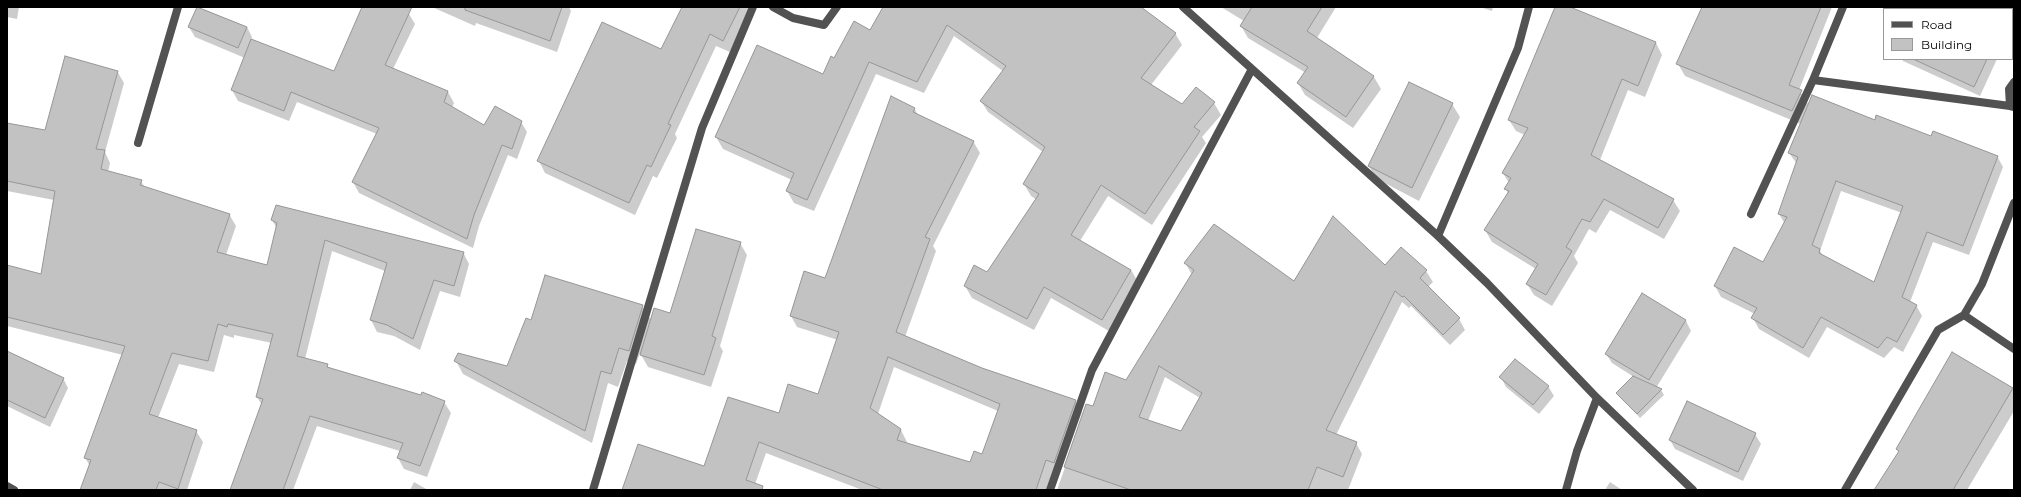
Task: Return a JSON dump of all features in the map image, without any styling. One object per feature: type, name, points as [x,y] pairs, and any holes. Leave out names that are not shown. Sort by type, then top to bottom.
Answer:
[{"type":"street","points":[[138,142],[178,7]]},
{"type":"street","points":[[593,490],[702,128],[753,7]]},
{"type":"street","points":[[773,7],[793,18],[824,25],[837,7]]},
{"type":"street","points":[[1183,7],[1438,236],[1487,283],[1597,398],[1693,490]]},
{"type":"street","points":[[1438,236],[1518,48],[1529,7]]},
{"type":"street","points":[[1751,214],[1814,80],[1843,7]]},
{"type":"street","points":[[1050,490],[1092,370],[1252,69]]},
{"type":"street","points":[[1814,80],[2012,107],[2009,89],[2014,82]]},
{"type":"street","points":[[1845,490],[1938,330],[1964,315],[1982,284],[2014,203]]},
{"type":"street","points":[[1964,315],[2014,349]]},
{"type":"street","points":[[1566,490],[1576,451],[1597,398]]},
{"type":"street","points":[[7,486],[14,490]]},
{"type":"building","points":[[197,7],[247,27],[238,48],[188,27]]},
{"type":"building","points":[[362,7],[412,7],[385,65],[448,91],[444,102],[484,125],[495,106],[522,121],[512,149],[502,145],[474,215],[467,239],[352,182],[379,128],[291,92],[284,111],[231,90],[251,39],[334,71]]},
{"type":"building","points":[[465,7],[562,7],[550,41],[465,10]]},
{"type":"building","points":[[682,7],[740,7],[723,41],[710,34],[668,124],[671,125],[651,167],[647,165],[629,203],[537,161],[602,22],[661,49]]},
{"type":"building","points":[[883,7],[1141,7],[1176,33],[1141,78],[1182,104],[1196,87],[1215,102],[1194,127],[1200,131],[1145,214],[1101,185],[1071,235],[1131,270],[1102,320],[1044,287],[1027,319],[964,286],[974,265],[987,272],[1039,194],[1023,184],[1045,147],[980,101],[1006,66],[947,25],[917,82],[869,62],[807,200],[786,191],[794,173],[715,137],[757,45],[823,74],[831,56],[834,58],[854,21],[870,30]]},
{"type":"building","points":[[1252,7],[1322,7],[1307,31],[1374,76],[1346,117],[1297,83],[1308,67],[1240,26]]},
{"type":"building","points":[[1555,7],[1570,7],[1656,42],[1638,86],[1622,79],[1591,155],[1674,199],[1658,228],[1604,199],[1590,222],[1582,219],[1566,247],[1572,251],[1546,295],[1526,284],[1538,264],[1484,230],[1509,191],[1504,189],[1511,178],[1502,173],[1528,128],[1508,120]]},
{"type":"building","points":[[1702,7],[1821,7],[1789,85],[1802,90],[1792,111],[1676,64]]},
{"type":"building","points":[[65,56],[118,71],[96,149],[105,150],[101,169],[142,180],[140,185],[230,214],[217,252],[267,265],[277,223],[271,220],[276,205],[464,252],[454,286],[434,280],[413,339],[387,325],[370,320],[387,263],[325,240],[297,356],[328,364],[327,367],[421,395],[422,392],[445,401],[420,466],[397,458],[403,443],[310,416],[283,490],[230,490],[263,399],[256,397],[273,334],[228,324],[227,327],[218,324],[208,361],[172,353],[149,414],[197,430],[178,489],[159,482],[156,490],[80,490],[91,460],[84,458],[125,346],[7,317],[7,265],[41,274],[55,191],[7,181],[7,123],[45,130]]},
{"type":"building","points":[[1915,60],[1987,60],[1974,87]]},
{"type":"building","points":[[1409,82],[1453,103],[1412,188],[1368,166]]},
{"type":"building","points":[[1812,95],[1875,120],[1876,115],[1931,136],[1933,131],[1998,156],[1963,246],[1927,232],[1902,297],[1917,305],[1897,342],[1887,337],[1878,348],[1821,317],[1803,348],[1751,318],[1757,308],[1714,286],[1734,247],[1763,262],[1787,217],[1778,214],[1798,157],[1788,153]],"holes":[[[1836,181],[1903,206],[1874,282],[1819,253],[1820,249],[1812,245]]]},
{"type":"building","points":[[891,96],[915,108],[913,112],[974,141],[925,237],[930,239],[896,332],[982,368],[1076,400],[1054,463],[1046,460],[1036,490],[883,490],[759,442],[746,480],[763,486],[762,490],[622,490],[638,444],[704,466],[728,397],[779,413],[788,384],[818,394],[839,332],[790,316],[804,271],[825,278]],"holes":[[[888,357],[1000,404],[982,454],[974,451],[970,462],[897,440],[901,429],[870,408]]]},
{"type":"building","points":[[1333,216],[1385,265],[1401,247],[1427,270],[1420,278],[1460,318],[1443,335],[1404,296],[1402,297],[1395,291],[1326,430],[1357,442],[1343,477],[1317,467],[1308,490],[1131,490],[1064,467],[1086,404],[1093,406],[1105,372],[1126,380],[1194,270],[1184,263],[1214,224],[1294,281]],"holes":[[[1159,366],[1202,393],[1181,431],[1139,417]]]},
{"type":"building","points":[[696,229],[741,242],[712,336],[716,338],[704,375],[640,355],[654,308],[670,313]]},
{"type":"building","points":[[545,275],[643,305],[629,351],[619,348],[611,374],[601,371],[585,431],[454,361],[458,353],[507,366],[526,318],[531,320]]},
{"type":"building","points":[[1642,293],[1686,320],[1649,380],[1605,354]]},
{"type":"building","points":[[7,351],[64,378],[45,418],[7,400]]},
{"type":"building","points":[[1952,352],[2013,388],[1953,490],[1874,490],[1899,451],[1896,449]]},
{"type":"building","points":[[1515,359],[1549,386],[1533,405],[1499,377]]},
{"type":"building","points":[[1633,376],[1662,389],[1637,414],[1616,393]]},
{"type":"building","points":[[1687,401],[1756,433],[1738,472],[1669,440]]}]
